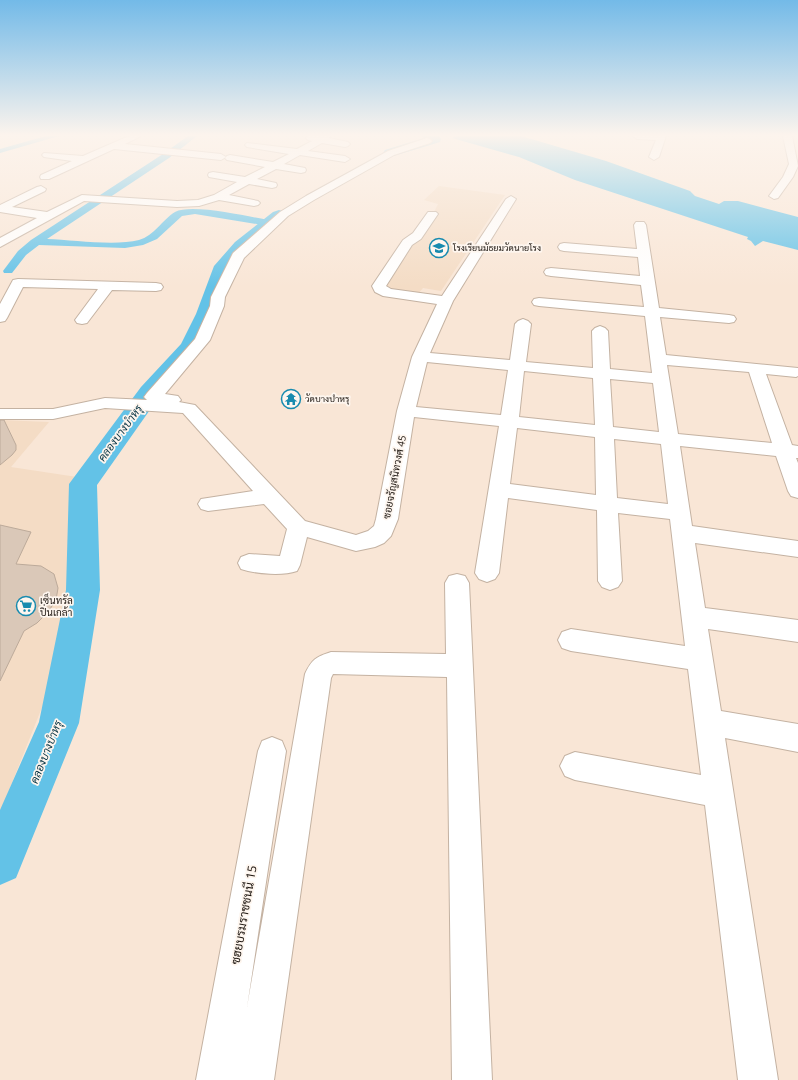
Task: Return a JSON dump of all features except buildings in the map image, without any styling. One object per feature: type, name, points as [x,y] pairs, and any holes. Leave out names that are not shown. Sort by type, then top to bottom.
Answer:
[{"type":"street","points":[[0,243],[82,198],[182,204],[199,203],[218,197],[236,186]]},
{"type":"street","points":[[184,407],[184,403],[175,400],[153,397],[202,340],[217,306],[218,297],[238,256],[284,214],[331,186]]},
{"type":"street","points":[[774,196],[781,186]]},
{"type":"street","points":[[0,209],[41,189]]},
{"type":"street","points":[[218,197],[254,203]]},
{"type":"street","name":"ซอยจรัญสนิทวงศ์ 45","points":[[298,527],[356,543],[367,541],[376,537],[383,530],[387,519],[406,411],[420,357],[446,301],[511,199]]},
{"type":"street","points":[[0,209],[48,216]]},
{"type":"street","points":[[432,214],[416,236],[408,243],[379,286],[380,289],[388,293],[446,301]]},
{"type":"street","points":[[640,225],[758,1080]]},
{"type":"street","points":[[564,247],[645,254]]},
{"type":"street","points":[[551,272],[647,281]]},
{"type":"street","points":[[0,318],[18,284],[156,287]]},
{"type":"street","points":[[82,320],[109,285]]},
{"type":"street","points":[[539,302],[729,319]]},
{"type":"street","points":[[487,573],[523,324]]},
{"type":"street","points":[[600,331],[610,581]]},
{"type":"street","points":[[420,357],[602,374],[660,369],[756,369],[796,372]]},
{"type":"street","points":[[756,369],[791,452],[798,491]]},
{"type":"street","points":[[52,414],[98,404],[120,403],[184,407],[189,409],[298,527],[289,565],[249,563]]},
{"type":"street","points":[[406,411],[791,452]]},
{"type":"street","points":[[0,414],[52,414],[85,421]]},
{"type":"street","points":[[499,490],[607,504],[681,523],[798,549]]},
{"type":"street","points":[[208,504],[269,496]]},
{"type":"street","points":[[457,583],[472,1080]]},
{"type":"street","points":[[694,617],[798,632]]},
{"type":"street","points":[[571,640],[699,659]]},
{"type":"street","points":[[254,1080],[318,674],[325,665],[331,663],[460,666]]},
{"type":"street","points":[[709,722],[798,738]]},
{"type":"street","name":"ซฮยบรมราชชนนี 15","points":[[216,1080],[272,751]]},
{"type":"street","points":[[575,766],[719,793]]},
{"type":"shaded area","name":"โรงเรียนมัธยมวัดนายโรง","points":[[439,186],[505,195],[441,291],[423,288],[417,295],[386,291],[381,286],[433,214],[438,204],[424,200]]},
{"type":"shaded area","points":[[0,420],[49,422],[11,467],[77,477],[77,527],[58,667],[0,813]]},
{"type":"water","points":[[594,186],[677,186],[690,191],[695,196],[719,204],[724,201],[738,201],[798,217],[798,250],[763,241],[755,246],[747,239],[748,237]]},
{"type":"waterway","points":[[36,242],[120,186]]},
{"type":"waterway","points":[[36,242],[125,245],[143,242],[153,237],[179,214],[195,211],[269,223]]},
{"type":"waterway","name":"คลองบางบำหรุ","points":[[0,862],[59,723],[83,590],[83,484],[150,392],[191,347],[206,314],[221,270],[241,246],[279,215]]},
{"type":"waterway","points":[[8,271],[22,253],[36,242]]},
{"type":"place","name":"โรงเรียนมัธยมวัดนายโรง","points":[[439,248]]},
{"type":"place","name":"วัดบางบำหรุ","points":[[291,399]]},
{"type":"place","name":"เซ็นทรัล ปิ่นเกล้า","points":[[26,606]]}]
